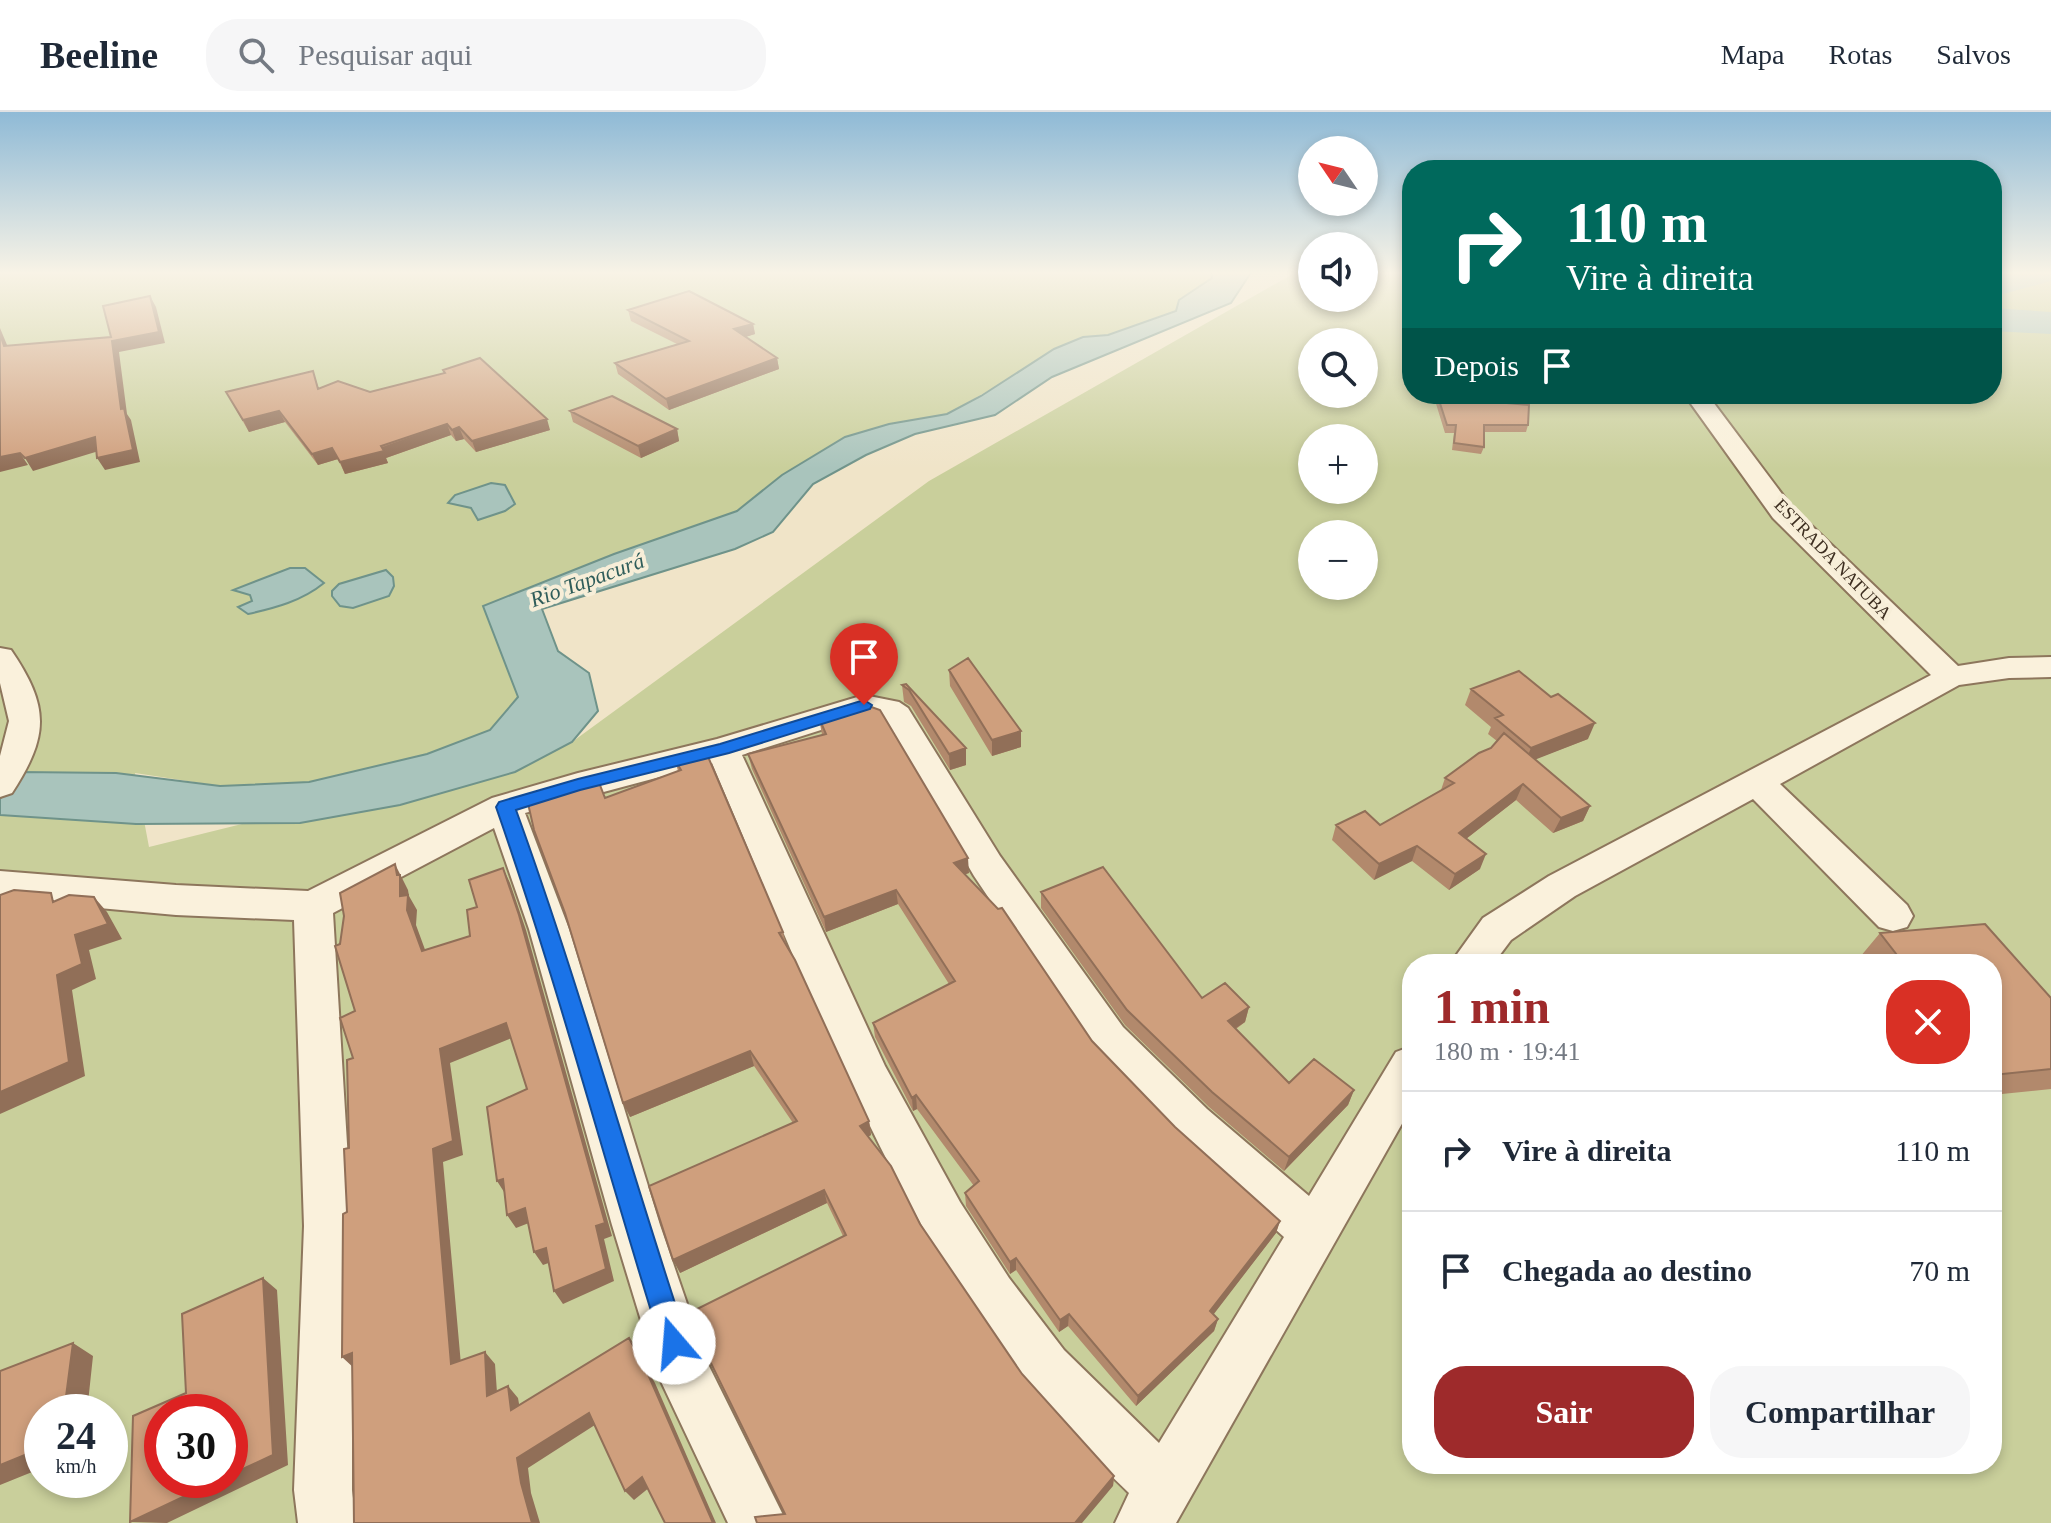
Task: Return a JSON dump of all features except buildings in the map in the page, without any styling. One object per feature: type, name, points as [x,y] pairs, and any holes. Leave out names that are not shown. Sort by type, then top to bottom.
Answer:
[{"type":"street","name":"ESTRADA NATUBA","points":[[1702,404],[1782,512],[1951,677]]},
{"type":"street","points":[[0,657],[22,695],[26,719],[24,739],[3,781]]},
{"type":"street","points":[[1478,954],[1497,929],[1562,886],[1951,677],[2009,668],[2051,667]]},
{"type":"street","points":[[0,885],[176,900],[313,906],[505,807],[578,785],[723,749],[864,705],[887,709],[896,715],[995,878],[1108,1040],[1191,1124],[1316,1233]]},
{"type":"street","points":[[723,749],[868,1077],[943,1218],[991,1296],[1154,1505],[1402,1082]]},
{"type":"street","points":[[1756,781],[1893,916]]},
{"type":"street","points":[[505,807],[549,929],[636,1225],[684,1373],[758,1523]]},
{"type":"street","points":[[313,906],[328,1226],[323,1490],[327,1523]]},
{"type":"green space","points":[[0,337],[1085,337],[947,414],[889,424],[845,437],[782,475],[737,511],[614,554],[483,606],[518,698],[490,730],[427,754],[309,782],[220,786],[135,773],[149,847],[572,742],[929,481],[1182,337],[1298,337],[1298,408],[1378,408],[1378,337],[1402,337],[1402,404],[2002,404],[2002,337],[2051,337],[2051,1523],[0,1523]]},
{"type":"water","name":"Rio Tapacurá","points":[[1083,337],[1149,337],[1052,377],[995,415],[915,434],[866,455],[813,484],[773,532],[735,549],[542,609],[558,651],[589,673],[598,711],[572,742],[515,772],[400,805],[300,823],[136,824],[0,815],[0,799],[20,772],[116,773],[220,786],[309,782],[427,754],[490,730],[518,697],[483,606],[614,554],[737,511],[782,475],[845,437],[889,424],[947,414],[1054,349]]},
{"type":"water","points":[[491,483],[505,485],[515,504],[505,511],[478,520],[471,508],[448,503],[455,495]]},
{"type":"water","points":[[290,568],[305,568],[324,583],[297,599],[268,609],[248,614],[238,607],[252,601],[250,595],[233,590]]},
{"type":"water","points":[[386,570],[393,577],[394,586],[389,596],[353,608],[340,606],[332,596],[332,591],[339,584]]},
{"type":"route","points":[[674,1343],[549,929],[505,807],[638,769],[723,749],[864,705]]}]
